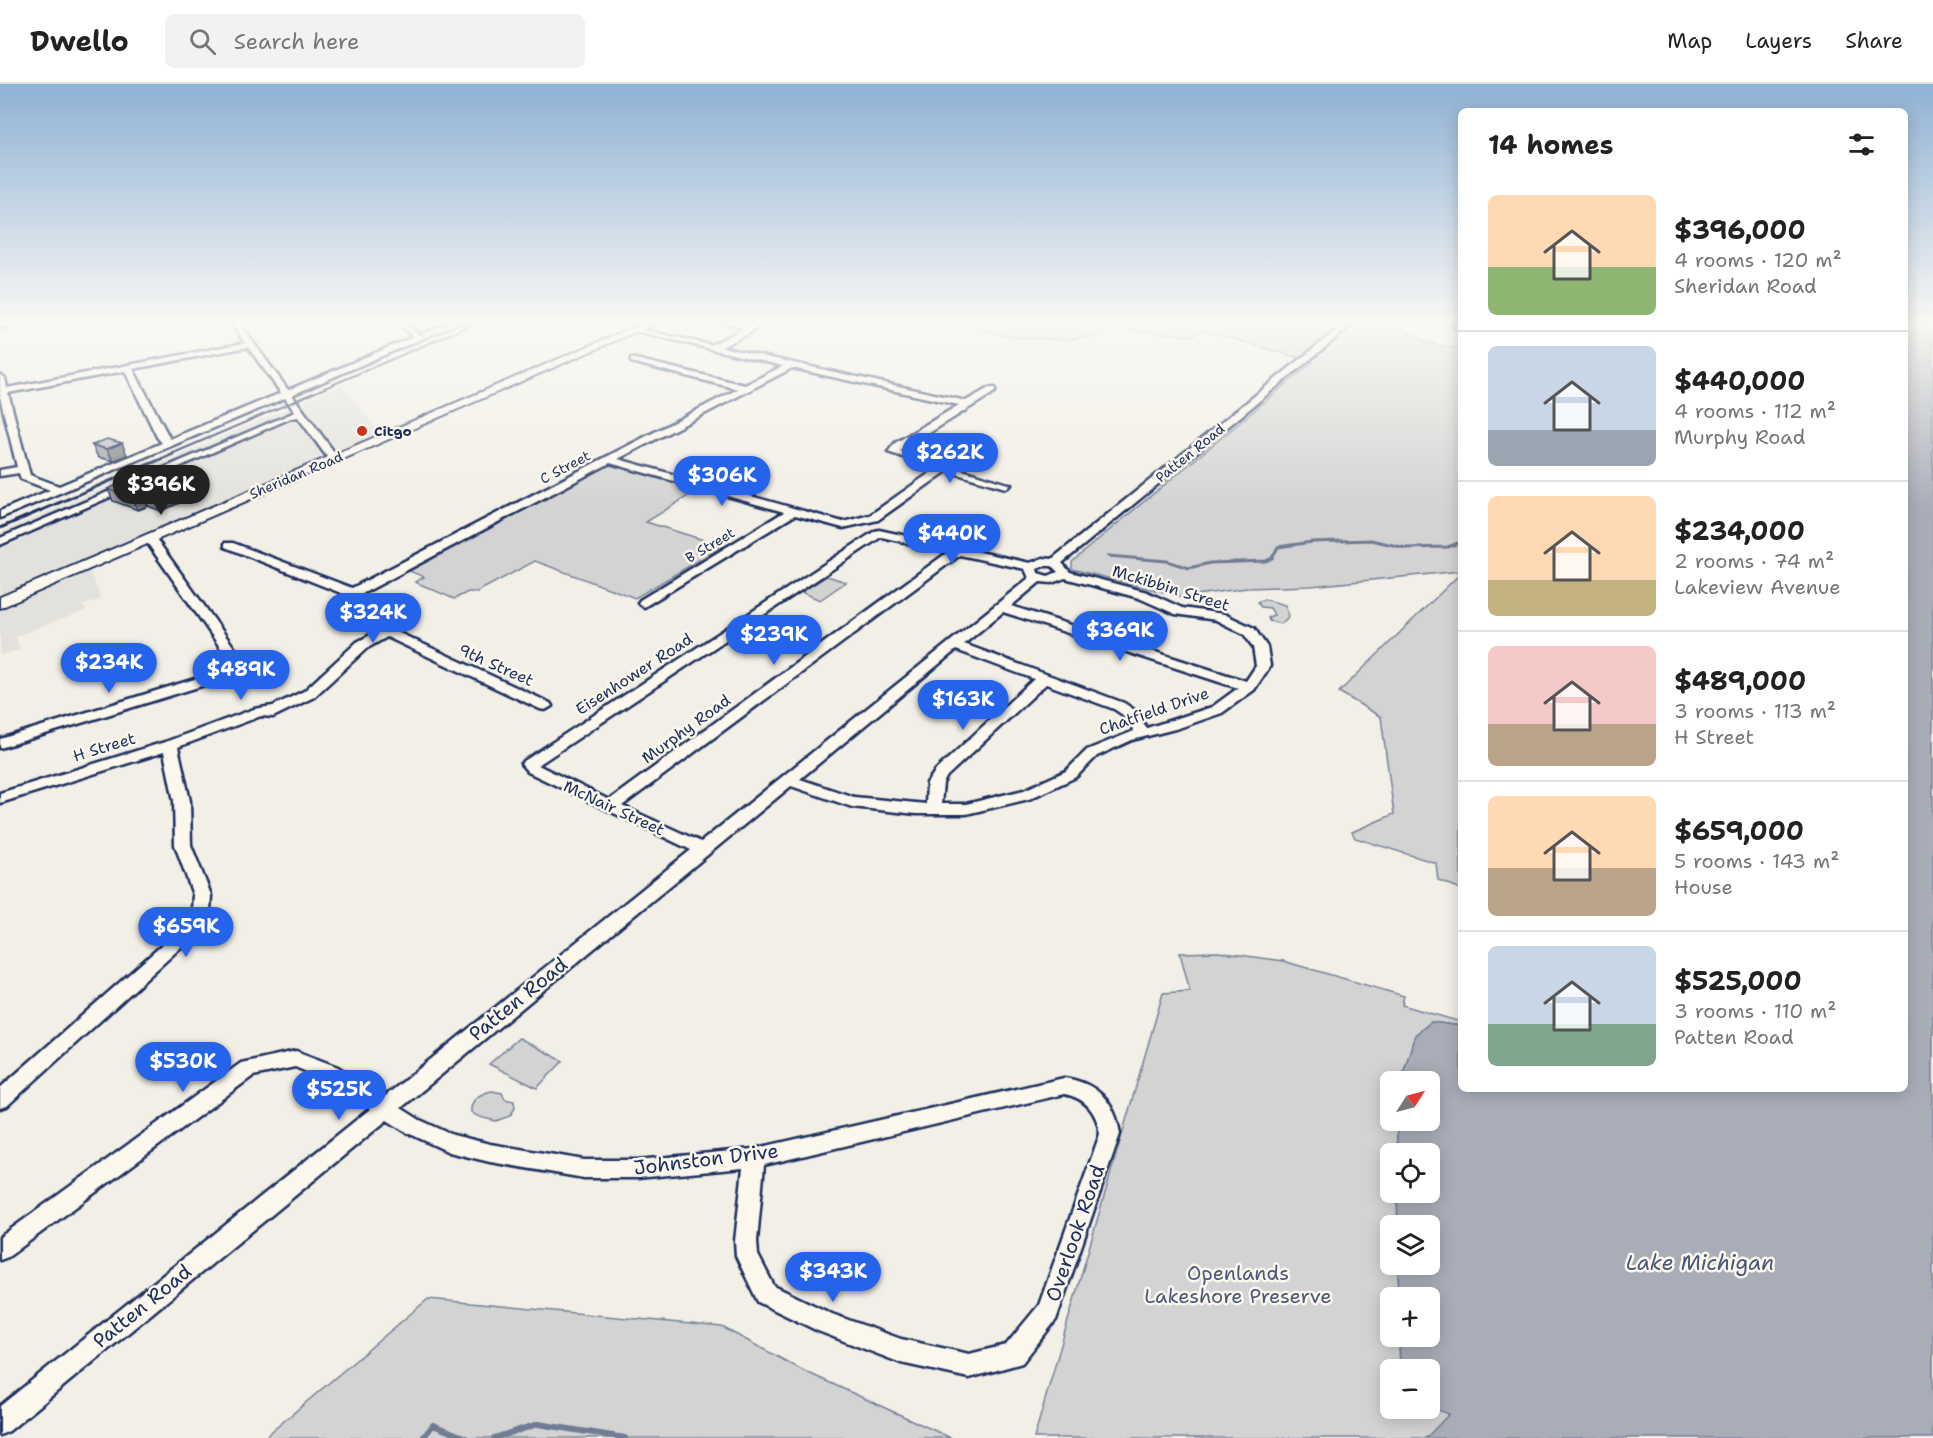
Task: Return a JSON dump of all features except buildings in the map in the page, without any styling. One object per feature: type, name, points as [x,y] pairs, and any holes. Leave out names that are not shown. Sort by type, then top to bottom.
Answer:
[{"type":"main road","name":"Sheridan Road","points":[[0,603],[511,383]]},
{"type":"street","points":[[48,383],[2,392],[22,469],[28,480],[59,490]]},
{"type":"street","points":[[135,383],[162,437],[169,444]]},
{"type":"street","points":[[280,383],[334,459]]},
{"type":"street","points":[[0,515],[310,383]]},
{"type":"street","points":[[727,383],[746,388]]},
{"type":"street","name":"C Street","points":[[353,593],[755,383]]},
{"type":"street","points":[[869,383],[966,404]]},
{"type":"street","name":"Patten Road","points":[[0,1422],[1001,607],[1043,562],[1059,568],[1278,383]]},
{"type":"street","points":[[992,390],[893,449],[893,452],[1006,485]]},
{"type":"street","points":[[0,542],[284,418],[301,413]]},
{"type":"street","points":[[609,460],[843,525],[874,518],[944,468]]},
{"type":"street","points":[[0,473],[22,469]]},
{"type":"street","name":"B Street","points":[[644,603],[792,512]]},
{"type":"street","name":"Eisenhower Road","points":[[529,764],[879,533],[957,551]]},
{"type":"street","points":[[0,744],[229,673],[236,662],[150,538]]},
{"type":"street","points":[[228,545],[353,593]]},
{"type":"street","points":[[957,551],[1034,572]]},
{"type":"street","name":"Murphy Road","points":[[610,807],[957,551]]},
{"type":"street","name":"Mckibbin Street","points":[[1059,568],[1143,595],[1179,610],[1219,617],[1249,631],[1260,647]]},
{"type":"street","name":"9th Street","points":[[353,593],[345,604],[345,610],[351,616],[545,706]]},
{"type":"street","points":[[1001,607],[1249,687]]},
{"type":"street","name":"H Street","points":[[0,798],[218,729],[247,723],[309,694],[362,645],[385,633]]},
{"type":"street","points":[[954,645],[1119,706],[1128,712],[1143,733]]},
{"type":"street","name":"Chatfield Drive","points":[[788,780],[852,802],[933,809],[966,808],[1029,794],[1071,774],[1092,753],[1127,737],[1217,710],[1249,687],[1263,666],[1260,647]]},
{"type":"street","points":[[933,809],[935,783],[941,773],[1044,678]]},
{"type":"street","points":[[0,1100],[192,928],[197,920],[201,911],[202,895],[183,844],[182,801],[170,745]]},
{"type":"street","name":"McNair Street","points":[[529,764],[533,769],[610,807],[702,849]]},
{"type":"street","name":"Johnston Drive","points":[[0,1250],[248,1069],[296,1059],[331,1073],[413,1126],[449,1143],[490,1153],[584,1168],[637,1169],[753,1158],[1064,1086],[1086,1091],[1099,1103]]},
{"type":"street","name":"Overlook Road","points":[[753,1158],[754,1173],[746,1241],[747,1256],[766,1294],[826,1323],[901,1351],[969,1366],[1012,1354],[1048,1312],[1110,1134],[1106,1112],[1099,1103]]},
{"type":"shaded area","points":[[342,385],[382,435],[86,562],[101,599],[82,606],[87,610],[16,636],[20,650],[0,655],[0,533]]},
{"type":"green space","points":[[1287,383],[1458,383],[1458,571],[1311,586],[1247,588],[1182,597],[1072,569],[1072,562]]},
{"type":"green space","points":[[611,465],[695,488],[697,490],[695,492],[646,522],[723,546],[635,598],[535,561],[477,592],[468,592],[454,599],[415,582],[424,577],[407,570],[603,467]]},
{"type":"green space","points":[[827,576],[846,582],[820,600],[801,592]]},
{"type":"green space","points":[[1458,576],[1458,888],[1438,880],[1436,863],[1355,838],[1352,832],[1394,814],[1381,717],[1339,692]]},
{"type":"green space","points":[[1264,599],[1285,605],[1289,616],[1281,624],[1269,621],[1268,617],[1274,615],[1270,608],[1261,607],[1257,602]]},
{"type":"green space","name":"Openlands Lakeshore Preserve","points":[[1218,952],[1283,961],[1404,996],[1402,1005],[1458,1021],[1458,1026],[1431,1022],[1415,1035],[1404,1071],[1380,1071],[1380,1131],[1397,1131],[1397,1143],[1380,1143],[1380,1203],[1397,1203],[1398,1215],[1380,1215],[1380,1275],[1398,1275],[1399,1287],[1380,1287],[1380,1347],[1399,1347],[1400,1359],[1380,1359],[1380,1419],[1440,1419],[1440,1410],[1450,1413],[1427,1438],[1034,1438],[1163,993],[1190,991],[1180,953]]},
{"type":"green space","points":[[519,1038],[563,1061],[537,1088],[489,1064]]},
{"type":"green space","points":[[492,1091],[502,1093],[505,1099],[514,1101],[515,1108],[510,1116],[496,1121],[479,1117],[471,1112],[472,1104],[477,1097]]},
{"type":"green space","points":[[428,1299],[722,1327],[804,1371],[951,1438],[264,1438]]},
{"type":"water","name":"Lake Michigan","points":[[1908,383],[1933,383],[1933,1438],[1426,1438],[1449,1414],[1440,1411],[1440,1359],[1400,1359],[1399,1347],[1440,1347],[1440,1287],[1399,1287],[1398,1275],[1440,1275],[1440,1215],[1398,1215],[1397,1203],[1440,1203],[1440,1143],[1397,1143],[1397,1131],[1440,1131],[1440,1071],[1404,1071],[1415,1035],[1431,1022],[1458,1026],[1458,1092],[1908,1092]]},
{"type":"waterway","points":[[1108,556],[1167,561],[1189,568],[1210,563],[1266,561],[1272,558],[1278,547],[1312,542],[1371,540],[1406,548],[1448,547],[1458,543]]},
{"type":"waterway","points":[[494,1438],[538,1424],[625,1438]]},
{"type":"waterway","points":[[423,1438],[433,1425],[466,1438]]},
{"type":"railway","points":[[169,455],[336,383]]},
{"type":"railway","points":[[0,528],[173,454]]},
{"type":"place","name":"Citgo","points":[[362,431]]}]
